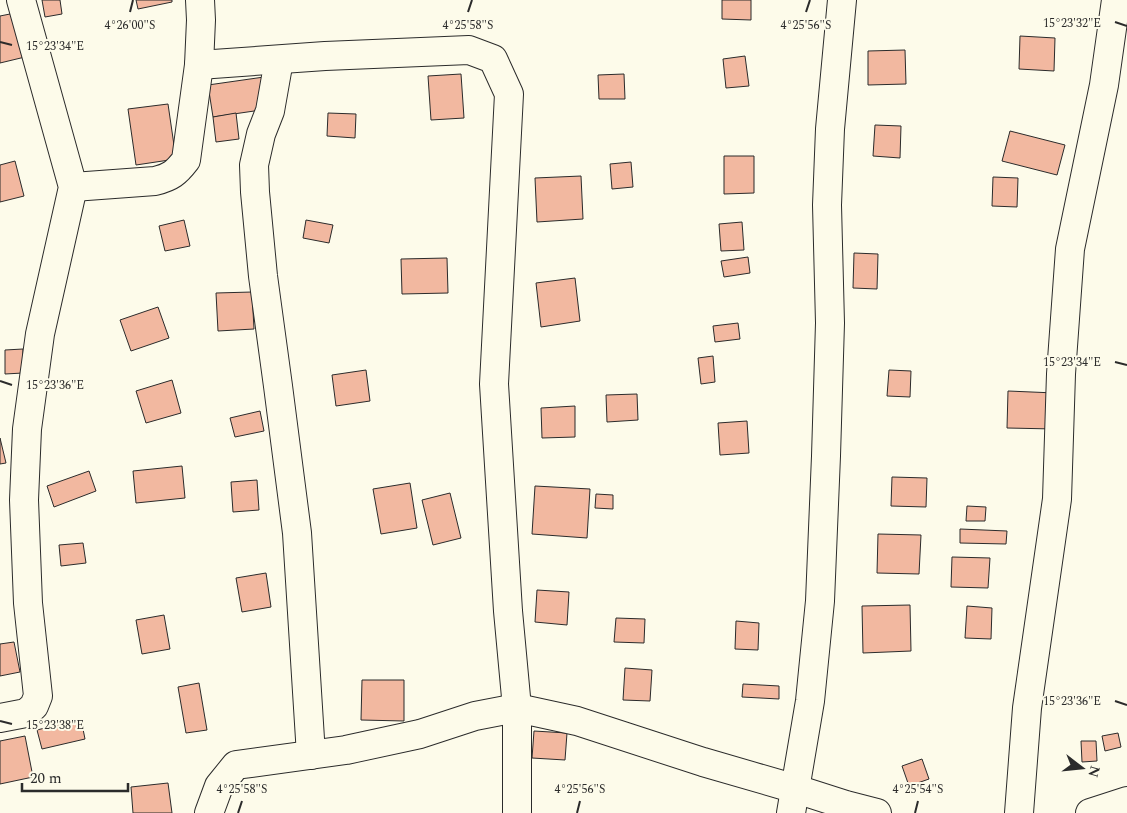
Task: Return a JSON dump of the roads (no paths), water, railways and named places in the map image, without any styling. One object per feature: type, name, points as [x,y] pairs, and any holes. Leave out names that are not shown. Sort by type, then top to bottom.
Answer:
[{"type":"street","points":[[0,718],[26,712],[34,706],[38,696],[28,594],[24,500],[27,429],[40,334],[73,187],[21,0]]},
{"type":"street","points":[[73,187],[155,181],[167,178],[178,170],[186,160],[199,65],[200,0]]},
{"type":"street","points":[[793,801],[810,701],[820,601],[830,323],[827,205],[830,129],[842,0]]},
{"type":"street","points":[[1019,813],[1027,708],[1057,499],[1061,374],[1070,249],[1104,86],[1116,0]]},
{"type":"street","points":[[199,65],[325,56],[469,50],[493,59],[509,94],[494,384],[508,611],[517,708],[517,813]]},
{"type":"street","points":[[279,60],[270,111],[261,134],[254,165],[255,192],[263,276],[296,533],[312,755]]},
{"type":"street","points":[[209,813],[219,786],[236,765],[346,750],[420,734],[475,716],[517,708],[577,721],[703,762],[793,801],[846,805],[877,813]]},
{"type":"street","points":[[1090,813],[1127,801]]}]
